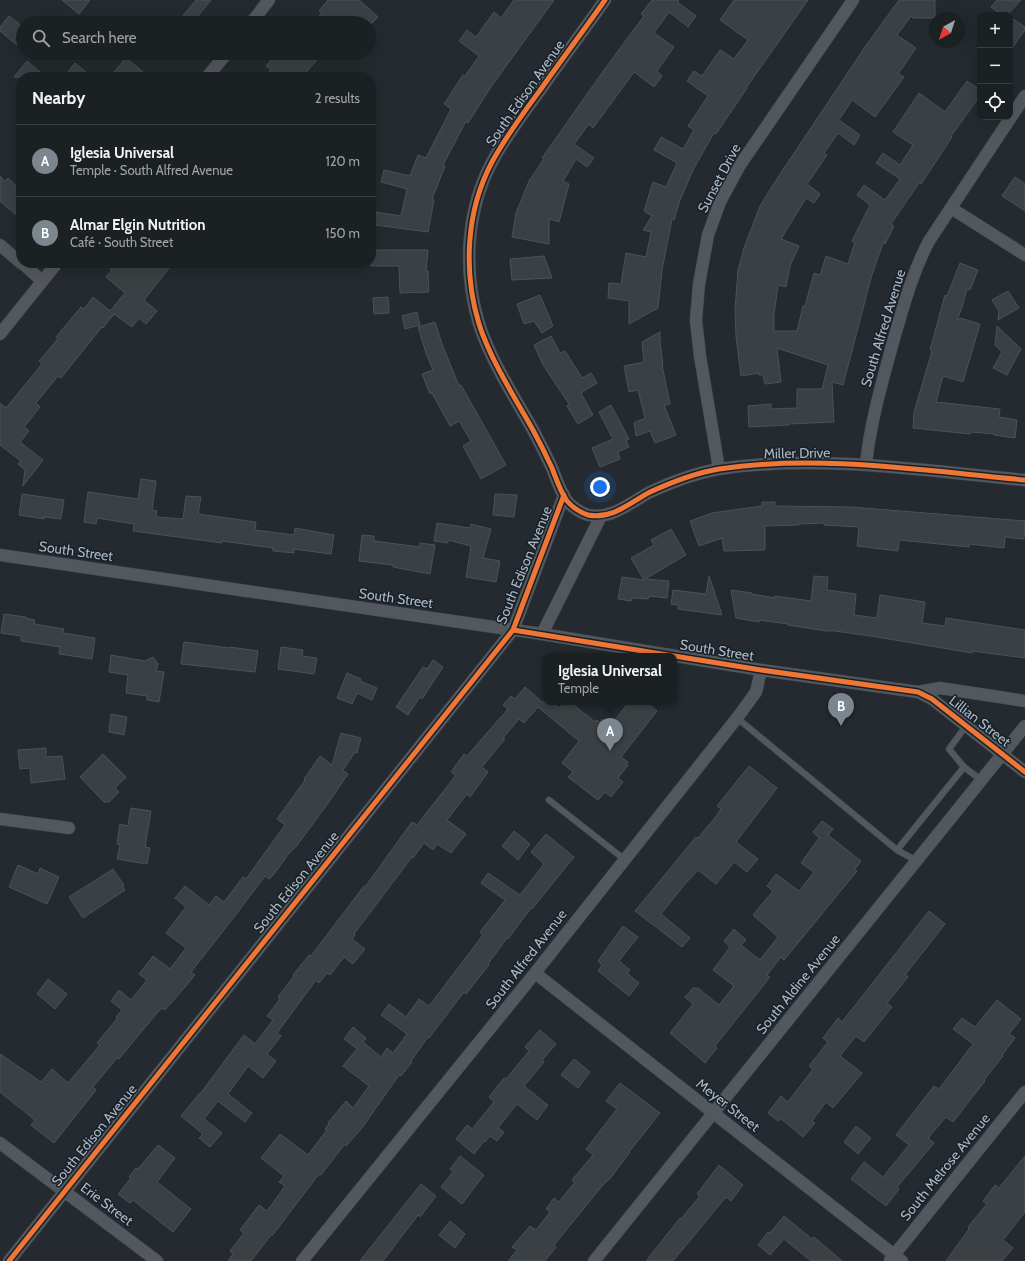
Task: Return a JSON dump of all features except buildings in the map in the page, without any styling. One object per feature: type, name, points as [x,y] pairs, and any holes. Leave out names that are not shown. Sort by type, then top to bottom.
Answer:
[{"type":"street","points":[[257,16],[270,0]]},
{"type":"street","name":"South Edison Avenue","points":[[601,516],[589,515],[580,511],[569,503],[546,453],[491,354],[483,334],[470,287],[469,250],[479,191],[492,162],[528,106],[605,0]]},
{"type":"street","name":"Sunset Drive","points":[[718,469],[700,356],[696,320],[699,284],[708,235],[720,202],[740,165],[853,0]]},
{"type":"street","points":[[211,72],[221,60]]},
{"type":"street","name":"South Alfred Avenue","points":[[866,465],[870,432],[877,399],[910,284],[918,262],[929,241],[1025,96]]},
{"type":"street","points":[[951,208],[1025,255]]},
{"type":"street","points":[[0,245],[16,259]]},
{"type":"street","points":[[27,268],[42,281]]},
{"type":"street","points":[[0,334],[53,268]]},
{"type":"street","name":"Miller Drive","points":[[601,516],[613,513],[648,493],[671,483],[699,473],[718,469],[773,465],[866,465],[1025,480]]},
{"type":"street","name":"South Edison Avenue","points":[[9,1261],[513,630],[564,495]]},
{"type":"street","points":[[542,634],[601,516]]},
{"type":"street","name":"South Street","points":[[0,555],[542,634],[658,653]]},
{"type":"street","name":"South Street","points":[[677,656],[761,670],[918,692],[940,688],[1025,701]]},
{"type":"street","name":"South Alfred Avenue","points":[[302,1261],[737,718],[756,692],[761,670]]},
{"type":"street","name":"Lillian Street","points":[[918,692],[932,699],[1025,772]]},
{"type":"street","name":"South Aldine Avenue","points":[[594,1261],[1025,726]]},
{"type":"street","points":[[0,819],[69,828]]},
{"type":"street","name":"Meyer Street","points":[[534,973],[714,1113],[895,1259]]},
{"type":"street","name":"South Melrose Avenue","points":[[895,1259],[1025,1092]]},
{"type":"street","name":"Erie Street","points":[[0,1143],[157,1261]]},
{"type":"lane","points":[[737,718],[897,850],[917,861]]},
{"type":"lane","points":[[966,726],[949,749],[964,767],[981,780]]},
{"type":"lane","points":[[897,850],[964,767]]},
{"type":"lane","points":[[549,800],[624,859]]},
{"type":"cycle path","points":[[605,0],[515,124],[492,162],[483,181],[477,201],[472,221],[470,242],[469,262],[474,304],[484,338],[503,378],[541,444],[560,489],[567,501],[574,508],[585,514],[597,516],[605,515],[621,509],[650,492],[684,478],[701,473],[719,469],[795,463],[872,466],[1025,480]]},
{"type":"cycle path","points":[[9,1261],[513,630],[564,495]]},
{"type":"cycle path","points":[[513,630],[656,653]]},
{"type":"cycle path","points":[[677,656],[918,692],[932,699],[1025,772]]},
{"type":"place","name":"Almar Elgin Nutrition","points":[[841,726]]},
{"type":"place","name":"Iglesia Universal","points":[[610,751]]}]
